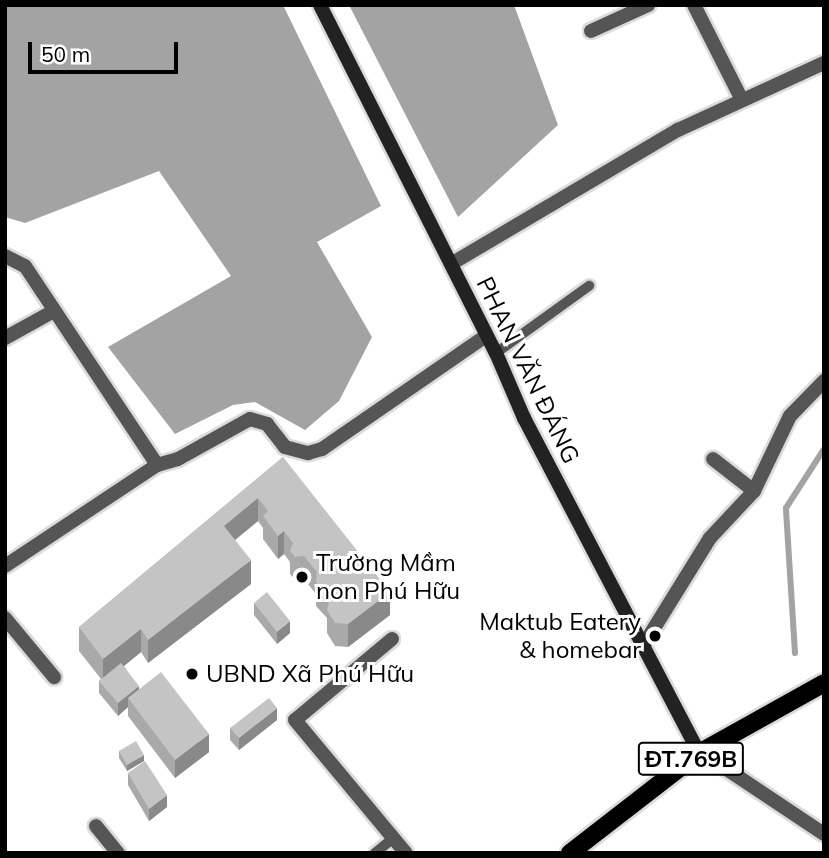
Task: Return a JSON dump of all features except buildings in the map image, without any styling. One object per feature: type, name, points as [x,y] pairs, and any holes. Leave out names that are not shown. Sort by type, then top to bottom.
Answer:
[{"type":"main road","name":"ĐT.769B","points":[[570,853],[700,752],[824,683]]},
{"type":"street","name":"PHAN VĂN ĐÁNG","points":[[320,5],[496,353],[524,418],[700,752],[824,834]]},
{"type":"street","points":[[591,31],[648,5]]},
{"type":"street","points":[[694,5],[742,100]]},
{"type":"street","points":[[451,264],[678,130],[824,63]]},
{"type":"street","points":[[5,256],[25,266],[157,465]]},
{"type":"street","points":[[5,338],[54,311]]},
{"type":"street","points":[[5,566],[157,465],[178,459],[250,419],[267,424],[285,447],[307,453],[322,449],[486,336]]},
{"type":"street","points":[[643,646],[710,538],[754,491],[785,425],[824,381]]},
{"type":"street","points":[[713,459],[754,491]]},
{"type":"street","points":[[5,618],[54,677]]},
{"type":"street","points":[[392,639],[295,720],[406,853]]},
{"type":"street","points":[[96,826],[118,853]]},
{"type":"lane","points":[[496,353],[589,286]]},
{"type":"lane","points":[[375,853],[392,839]]},
{"type":"shaded area","points":[[5,5],[283,5],[381,206],[317,242],[372,337],[339,401],[305,430],[255,402],[233,405],[175,434],[108,347],[231,276],[159,171],[25,223],[5,217]]},
{"type":"shaded area","points":[[349,5],[514,5],[558,125],[458,217]]},
{"type":"waterway","points":[[795,653],[786,508],[824,449]]},
{"type":"place","name":"Trường Mầm non Phú Hữu","points":[[302,577]]},
{"type":"place","name":"Maktub Eatery & homebar","points":[[655,636]]},
{"type":"place","name":"UBND Xã Phú Hữu","points":[[192,674]]}]
